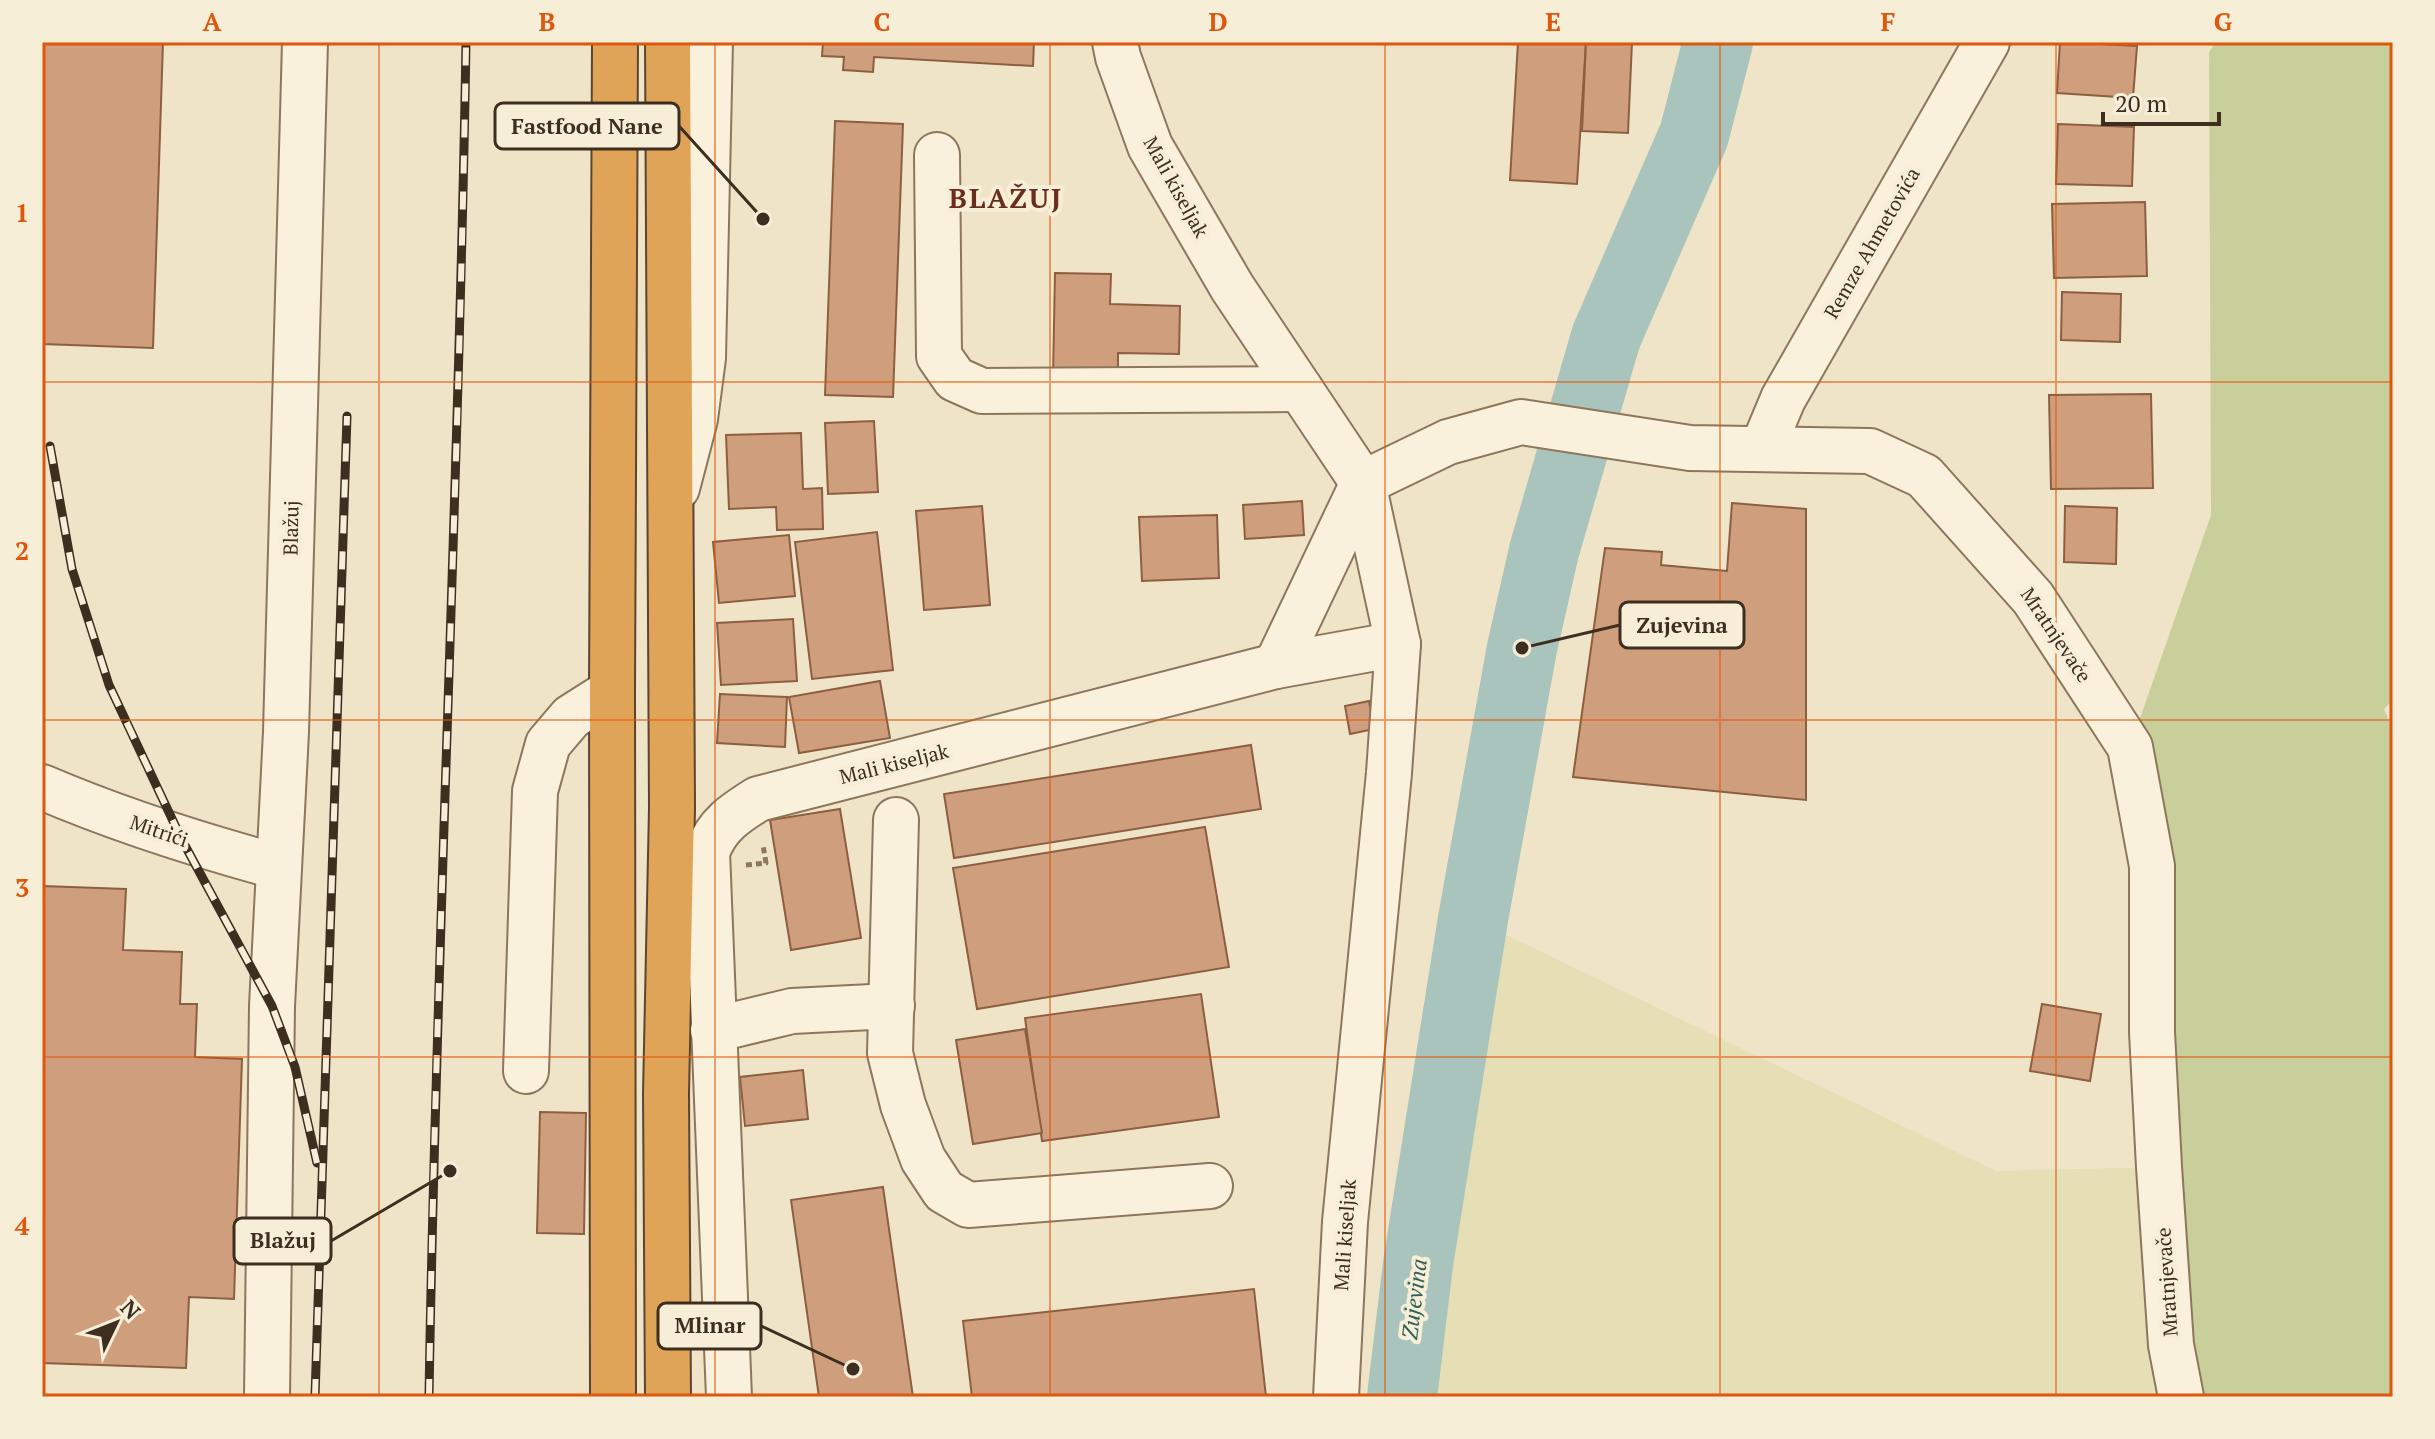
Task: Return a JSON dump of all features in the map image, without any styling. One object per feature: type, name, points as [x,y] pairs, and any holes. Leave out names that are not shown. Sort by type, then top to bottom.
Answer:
[{"type":"highway","points":[[613,1397],[615,42]]},
{"type":"highway","points":[[668,42],[672,808],[666,1094],[668,1397]]},
{"type":"street","name":"Blažuj","points":[[267,1397],[272,1006],[286,732],[305,42]]},
{"type":"street","points":[[671,509],[695,419],[703,358],[710,42]]},
{"type":"street","name":"Mali kiseljak","points":[[1115,42],[1150,146],[1232,287],[1363,483],[1398,644],[1389,773],[1345,1222],[1336,1397]]},
{"type":"street","name":"Remze Ahmetovića","points":[[1763,447],[1783,399],[1987,42]]},
{"type":"street","points":[[937,155],[939,356],[955,379],[982,391],[1300,389]]},
{"type":"street","name":"Mratnjevače","points":[[1363,483],[1448,442],[1521,422],[1690,448],[1870,451],[1924,476],[2033,598],[2130,747],[2152,866],[2152,1032],[2159,1167],[2171,1345],[2181,1397]]},
{"type":"street","points":[[1276,666],[1363,483]]},
{"type":"street","name":"Mali kiseljak","points":[[729,1397],[707,852],[714,835],[737,812],[758,799],[1276,666],[1398,644]]},
{"type":"street","points":[[526,1071],[535,791],[548,744],[571,717],[612,691]]},
{"type":"street","name":"Mitrići","points":[[42,787],[182,840],[279,867]]},
{"type":"street","points":[[896,820],[890,1053],[903,1105],[923,1159],[944,1191],[968,1205],[1210,1186]]},
{"type":"street","points":[[713,1030],[792,1011],[892,1006]]},
{"type":"shaded area","points":[[1473,919],[1996,1171],[2159,1167],[2181,1397],[1402,1397],[1418,1264]]},
{"type":"green space","points":[[2216,42],[2393,42],[2393,700],[2384,709],[2393,731],[2393,1397],[2181,1397],[2130,747],[2211,515],[2209,52]]},
{"type":"building","points":[[42,42],[163,42],[153,348],[42,344]]},
{"type":"building","points":[[823,42],[1034,42],[1033,66],[874,57],[873,72],[843,70],[844,57],[822,56]]},
{"type":"building","points":[[1518,42],[1586,42],[1577,184],[1510,180]]},
{"type":"building","points":[[1586,42],[1632,42],[1628,133],[1582,131]]},
{"type":"building","points":[[2060,42],[2137,46],[2133,98],[2057,93]]},
{"type":"building","points":[[835,121],[903,124],[893,397],[825,395]]},
{"type":"building","points":[[2058,124],[2134,127],[2132,186],[2056,184]]},
{"type":"building","points":[[2145,202],[2147,276],[2054,278],[2052,204]]},
{"type":"building","points":[[1055,273],[1111,274],[1110,304],[1180,306],[1179,354],[1118,353],[1118,379],[1053,378]]},
{"type":"building","points":[[2062,292],[2121,294],[2120,342],[2061,340]]},
{"type":"building","points":[[2151,394],[2153,488],[2051,489],[2049,395]]},
{"type":"building","points":[[874,421],[878,492],[828,494],[825,423]]},
{"type":"building","points":[[801,433],[803,489],[822,488],[823,529],[777,530],[776,507],[729,509],[726,435]]},
{"type":"building","points":[[1302,501],[1304,535],[1245,539],[1243,505]]},
{"type":"building","points":[[1732,503],[1806,509],[1806,800],[1573,777],[1605,548],[1662,552],[1661,565],[1727,571]]},
{"type":"building","points":[[982,506],[990,605],[924,610],[916,511]]},
{"type":"building","points":[[2065,506],[2117,508],[2116,564],[2064,562]]},
{"type":"building","points":[[1217,515],[1219,578],[1142,581],[1139,517]]},
{"type":"building","points":[[877,532],[893,670],[812,679],[795,542]]},
{"type":"building","points":[[789,535],[795,596],[719,603],[713,542]]},
{"type":"building","points":[[793,619],[797,681],[721,685],[717,623]]},
{"type":"building","points":[[880,681],[890,738],[799,753],[789,697]]},
{"type":"building","points":[[720,694],[787,697],[785,747],[717,743]]},
{"type":"building","points":[[1369,701],[1374,729],[1350,734],[1345,706]]},
{"type":"building","points":[[1251,745],[1261,809],[954,858],[944,794]]},
{"type":"building","points":[[840,809],[861,938],[791,950],[770,820]]},
{"type":"building","points":[[1205,827],[1229,967],[977,1009],[953,868]]},
{"type":"building","points":[[42,886],[126,889],[123,950],[182,952],[180,1004],[197,1004],[195,1057],[242,1059],[234,1299],[189,1297],[186,1368],[42,1363]]},
{"type":"building","points":[[1201,994],[1219,1117],[1042,1141],[1025,1018]]},
{"type":"building","points":[[2042,1004],[2101,1014],[2090,1081],[2030,1071]]},
{"type":"building","points":[[1025,1029],[1042,1133],[973,1144],[956,1040]]},
{"type":"building","points":[[803,1070],[808,1119],[745,1126],[740,1077]]},
{"type":"building","points":[[540,1112],[586,1113],[584,1234],[537,1233]]},
{"type":"building","points":[[883,1187],[913,1397],[819,1397],[791,1200]]},
{"type":"building","points":[[1254,1289],[1266,1397],[972,1397],[963,1321]]},
{"type":"waterway","name":"Zujevina","points":[[1402,1397],[1418,1264],[1473,919],[1522,648],[1544,551],[1606,337],[1694,135],[1718,42]]},
{"type":"railway","points":[[429,1397],[466,42]]},
{"type":"railway","points":[[315,1397],[347,416]]},
{"type":"railway","points":[[50,446],[72,569],[109,685],[182,840],[272,1006],[295,1067],[317,1163]]},
{"type":"place","name":"Fastfood Nane","points":[[763,219]]},
{"type":"place","name":"Zujevina","points":[[1522,648]]},
{"type":"place","name":"Blažuj","points":[[450,1171]]},
{"type":"place","name":"Mlinar","points":[[853,1369]]},
{"type":"district","name":"BLAŽUJ","points":[[1006,198]]}]
